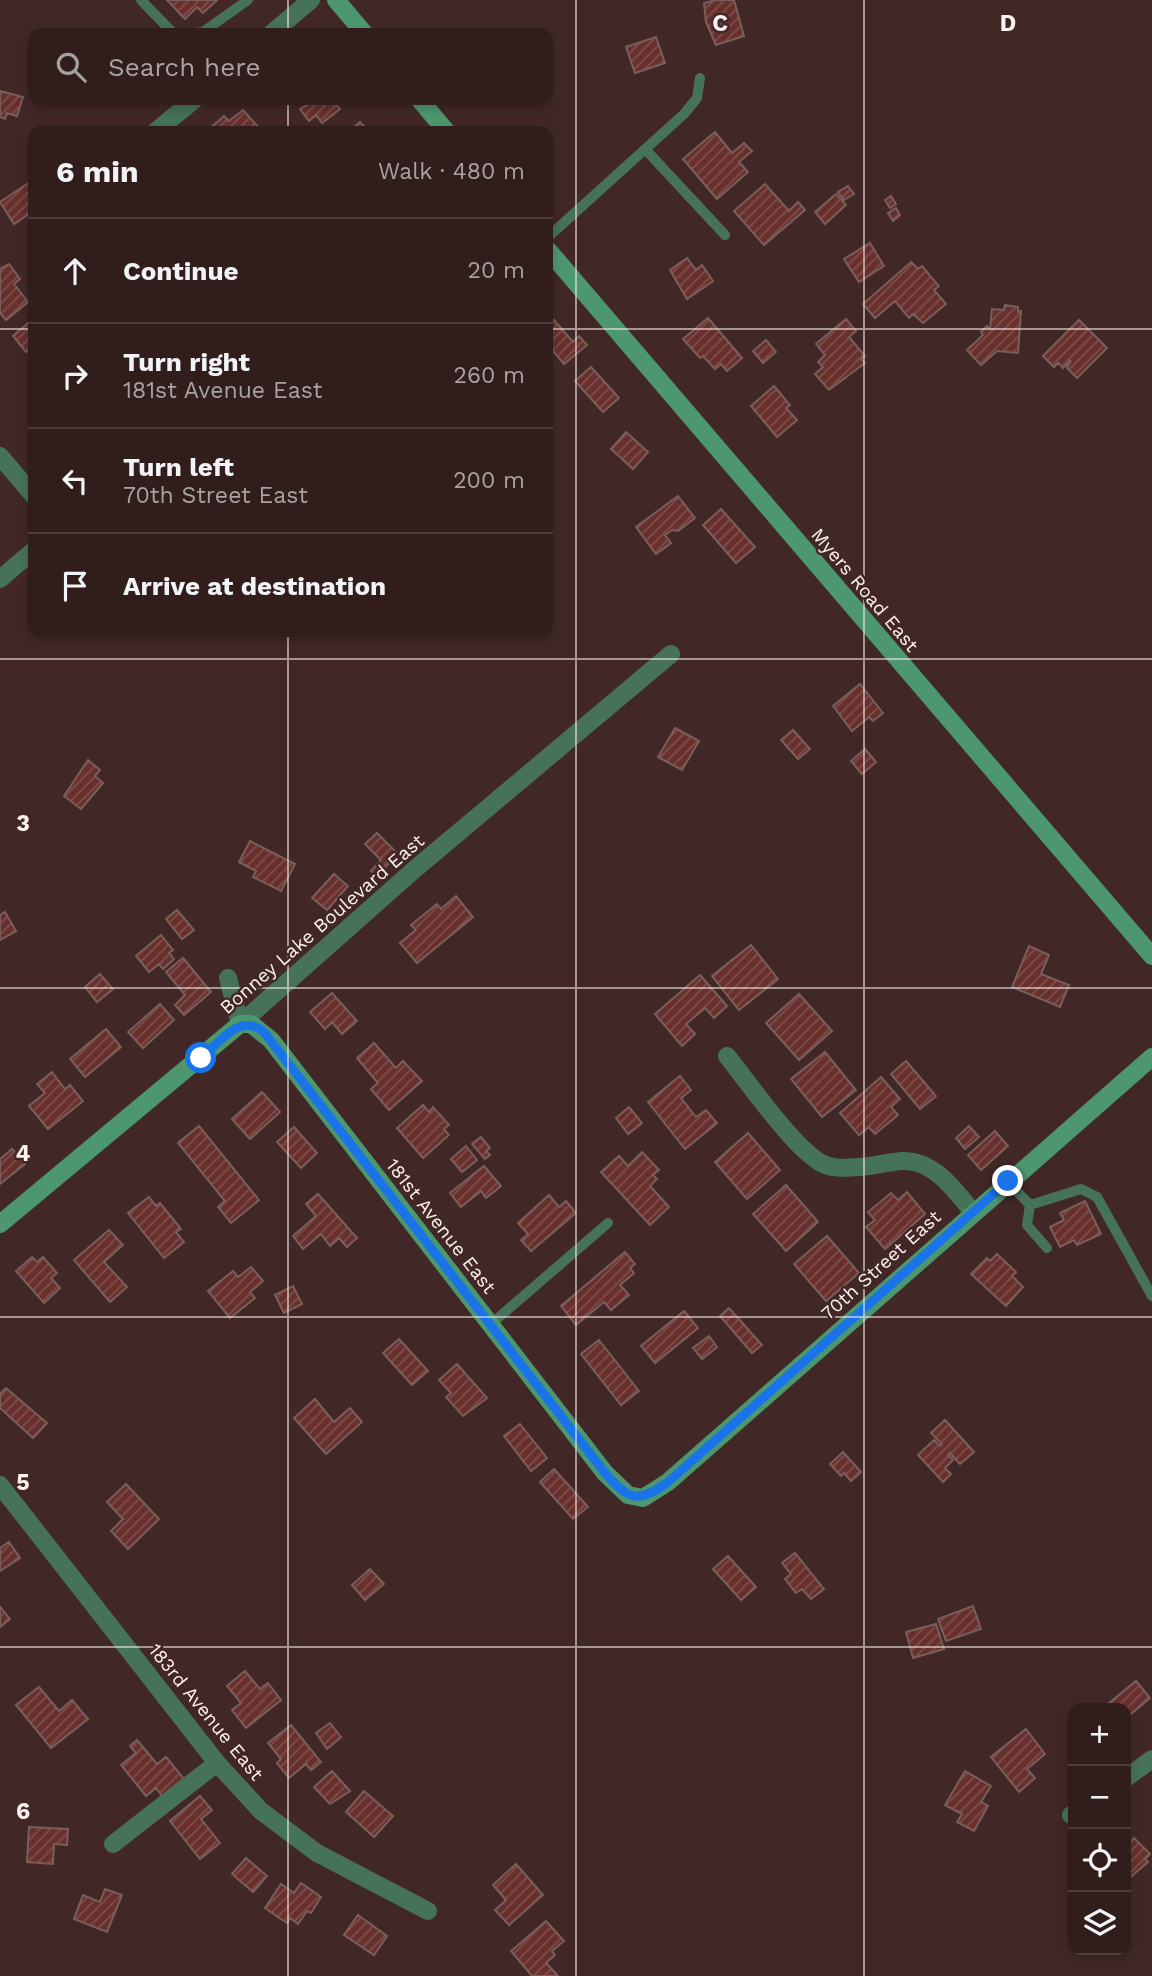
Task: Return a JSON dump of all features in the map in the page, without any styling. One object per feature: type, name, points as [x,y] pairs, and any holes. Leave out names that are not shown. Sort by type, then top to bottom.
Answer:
[{"type":"street","points":[[278,28],[311,0]]},
{"type":"street","points":[[336,0],[360,28]]},
{"type":"street","points":[[162,126],[188,105]]},
{"type":"street","points":[[424,105],[442,126]]},
{"type":"street","name":"Myers Road East","points":[[553,256],[1152,956]]},
{"type":"street","points":[[0,456],[28,489]]},
{"type":"street","points":[[0,579],[28,555]]},
{"type":"street","name":"Bonney Lake Boulevard East","points":[[0,1224],[240,1024],[415,869],[671,654]]},
{"type":"street","points":[[228,978],[240,1024]]},
{"type":"street","name":"181st Avenue East","points":[[240,1024],[254,1025],[271,1040],[605,1473],[622,1491],[635,1497]]},
{"type":"street","points":[[727,1056],[799,1144],[817,1160],[836,1168],[900,1161],[918,1163],[943,1178],[973,1212]]},
{"type":"street","name":"70th Street East","points":[[635,1497],[653,1493],[668,1482],[1152,1057]]},
{"type":"street","name":"183rd Avenue East","points":[[0,1485],[217,1763],[261,1811],[297,1841],[428,1911]]},
{"type":"street","points":[[1131,1774],[1152,1759]]},
{"type":"street","points":[[113,1844],[217,1763]]},
{"type":"lane","points":[[141,0],[168,28]]},
{"type":"lane","points":[[210,28],[248,0]]},
{"type":"lane","points":[[553,232],[684,114],[697,98],[700,78]]},
{"type":"lane","points":[[645,149],[725,235]]},
{"type":"lane","points":[[1008,1181],[1030,1205]]},
{"type":"lane","points":[[1030,1205],[1081,1189],[1097,1197],[1152,1296]]},
{"type":"lane","points":[[1030,1205],[1027,1225],[1047,1248]]},
{"type":"lane","points":[[491,1325],[608,1223]]},
{"type":"building","points":[[167,0],[217,0],[203,13],[197,7],[185,19]]},
{"type":"building","points":[[734,0],[744,36],[716,45],[706,22],[704,3]]},
{"type":"building","points":[[656,37],[665,63],[635,73],[626,47]]},
{"type":"building","points":[[0,91],[23,97],[17,116],[7,113],[5,119],[0,117]]},
{"type":"building","points":[[307,105],[336,105],[340,109],[322,123],[316,115],[309,121],[300,109]]},
{"type":"building","points":[[243,110],[257,126],[213,126],[224,116],[229,121]]},
{"type":"building","points":[[715,132],[732,153],[744,143],[752,151],[739,162],[748,172],[717,199],[683,159]]},
{"type":"building","points":[[28,183],[28,214],[14,224],[0,202]]},
{"type":"building","points":[[765,184],[789,211],[798,202],[805,210],[764,245],[734,211]]},
{"type":"building","points":[[848,186],[854,194],[844,200],[838,192]]},
{"type":"building","points":[[836,194],[846,205],[825,224],[815,212]]},
{"type":"building","points":[[891,196],[896,204],[890,208],[885,200]]},
{"type":"building","points":[[896,208],[900,215],[893,221],[888,213]]},
{"type":"building","points":[[870,243],[884,266],[859,282],[844,259]]},
{"type":"building","points":[[687,258],[696,270],[702,265],[713,281],[687,299],[670,270]]},
{"type":"building","points":[[911,262],[918,269],[922,266],[939,286],[934,290],[946,304],[923,323],[913,314],[909,318],[895,301],[875,318],[863,304]]},
{"type":"building","points":[[9,264],[20,279],[14,284],[28,302],[6,320],[0,313],[0,269]]},
{"type":"building","points":[[1005,305],[1018,307],[1018,312],[1021,311],[1018,353],[997,351],[981,365],[967,350],[983,335],[981,332],[987,326],[990,329],[992,309],[1004,310]]},
{"type":"building","points":[[708,318],[742,358],[727,371],[721,364],[715,369],[703,356],[700,358],[683,339]]},
{"type":"building","points":[[846,319],[856,331],[849,337],[865,356],[861,359],[865,363],[829,390],[815,374],[823,367],[818,362],[825,355],[816,344]]},
{"type":"building","points":[[1079,320],[1107,348],[1077,378],[1067,368],[1071,360],[1063,368],[1058,363],[1054,367],[1043,356]]},
{"type":"building","points":[[553,321],[573,342],[579,336],[587,345],[564,364],[553,351]]},
{"type":"building","points":[[28,323],[28,350],[26,352],[13,336]]},
{"type":"building","points":[[766,340],[776,352],[763,363],[753,351]]},
{"type":"building","points":[[591,367],[619,398],[603,412],[575,381]]},
{"type":"building","points":[[774,386],[790,405],[786,408],[797,420],[777,437],[751,406]]},
{"type":"building","points":[[626,432],[648,452],[633,469],[611,449]]},
{"type":"building","points":[[678,496],[695,518],[678,531],[672,530],[665,535],[671,543],[656,554],[636,527]]},
{"type":"building","points":[[721,509],[755,547],[736,563],[703,525]]},
{"type":"building","points":[[860,684],[883,713],[873,721],[869,717],[852,731],[833,706]]},
{"type":"building","points":[[675,728],[699,741],[682,770],[658,757]]},
{"type":"building","points":[[793,730],[810,749],[798,759],[781,740]]},
{"type":"building","points":[[865,749],[876,762],[862,774],[851,761]]},
{"type":"building","points":[[88,760],[100,770],[95,776],[103,783],[81,809],[64,796]]},
{"type":"building","points":[[377,833],[398,854],[377,876],[371,871],[381,860],[365,844]]},
{"type":"building","points":[[250,841],[295,864],[281,891],[253,877],[256,871],[239,862]]},
{"type":"building","points":[[334,874],[348,886],[327,910],[312,898]]},
{"type":"building","points":[[456,896],[473,917],[417,963],[400,943],[416,930],[411,925],[437,904],[441,909]]},
{"type":"building","points":[[177,910],[194,930],[182,939],[166,919]]},
{"type":"building","points":[[5,912],[16,931],[0,940],[0,915]]},
{"type":"building","points":[[161,935],[173,950],[169,953],[174,959],[163,969],[159,964],[149,972],[136,956]]},
{"type":"building","points":[[751,945],[778,979],[739,1010],[712,976]]},
{"type":"building","points":[[1029,946],[1049,955],[1041,974],[1069,985],[1060,1007],[1012,987]]},
{"type":"building","points":[[183,958],[211,992],[184,1015],[175,1005],[185,995],[166,972]]},
{"type":"building","points":[[100,974],[113,989],[97,1002],[85,987]]},
{"type":"building","points":[[700,975],[727,1006],[714,1018],[705,1008],[686,1024],[695,1034],[682,1046],[655,1014]]},
{"type":"building","points":[[332,993],[357,1021],[342,1034],[332,1022],[325,1029],[310,1012]]},
{"type":"building","points":[[799,994],[832,1031],[799,1060],[766,1023]]},
{"type":"building","points":[[160,1004],[174,1020],[143,1048],[128,1032]]},
{"type":"building","points":[[106,1029],[121,1047],[85,1077],[70,1059]]},
{"type":"building","points":[[374,1043],[396,1068],[403,1061],[422,1081],[389,1110],[371,1089],[378,1083],[357,1058]]},
{"type":"building","points":[[825,1052],[856,1090],[822,1117],[791,1079]]},
{"type":"building","points":[[906,1061],[936,1096],[920,1109],[891,1074]]},
{"type":"building","points":[[52,1072],[65,1089],[70,1085],[83,1101],[48,1129],[29,1106],[45,1093],[37,1084]]},
{"type":"building","points":[[680,1076],[691,1090],[681,1098],[696,1117],[706,1110],[717,1123],[685,1149],[648,1102]]},
{"type":"building","points":[[881,1077],[900,1099],[891,1107],[898,1115],[875,1134],[869,1127],[859,1135],[840,1113]]},
{"type":"building","points":[[262,1092],[280,1112],[250,1139],[232,1119]]},
{"type":"building","points":[[423,1105],[429,1112],[433,1107],[449,1125],[444,1129],[449,1135],[423,1158],[397,1128]]},
{"type":"building","points":[[629,1107],[642,1123],[628,1134],[616,1118]]},
{"type":"building","points":[[199,1126],[259,1200],[231,1223],[218,1207],[225,1201],[178,1143]]},
{"type":"building","points":[[969,1126],[979,1137],[965,1149],[956,1138]]},
{"type":"building","points":[[294,1127],[317,1153],[301,1168],[277,1142]]},
{"type":"building","points":[[995,1131],[1008,1146],[981,1170],[968,1155]]},
{"type":"building","points":[[748,1133],[780,1170],[747,1199],[715,1162]]},
{"type":"building","points":[[481,1137],[490,1148],[486,1151],[490,1155],[485,1159],[472,1144]]},
{"type":"building","points":[[466,1146],[477,1160],[462,1172],[451,1159]]},
{"type":"building","points":[[12,1149],[25,1164],[0,1184],[0,1159]]},
{"type":"building","points":[[642,1152],[659,1170],[653,1175],[657,1179],[650,1186],[669,1207],[650,1225],[601,1172],[619,1156],[628,1166]]},
{"type":"building","points":[[484,1166],[501,1186],[486,1198],[481,1191],[461,1207],[450,1193]]},
{"type":"building","points":[[786,1185],[818,1222],[786,1251],[753,1214]]},
{"type":"building","points":[[907,1192],[925,1214],[885,1249],[866,1227],[875,1220],[868,1212],[891,1193],[898,1200]]},
{"type":"building","points":[[318,1194],[357,1238],[347,1247],[339,1238],[330,1246],[321,1234],[303,1249],[293,1236],[316,1216],[306,1204]]},
{"type":"building","points":[[549,1195],[559,1207],[566,1201],[576,1213],[531,1251],[521,1240],[528,1234],[518,1223]]},
{"type":"building","points":[[149,1197],[156,1206],[160,1203],[181,1229],[176,1232],[184,1242],[164,1258],[128,1213]]},
{"type":"building","points":[[1085,1201],[1101,1234],[1077,1245],[1074,1240],[1060,1247],[1050,1227],[1064,1220],[1060,1213]]},
{"type":"building","points":[[109,1230],[123,1245],[104,1262],[127,1287],[110,1302],[74,1260]]},
{"type":"building","points":[[827,1236],[859,1273],[826,1301],[794,1264]]},
{"type":"building","points":[[625,1252],[635,1264],[630,1268],[634,1273],[620,1285],[629,1295],[611,1310],[604,1302],[576,1325],[561,1306]]},
{"type":"building","points":[[997,1254],[1016,1272],[1012,1276],[1023,1287],[1006,1306],[971,1274],[987,1258],[990,1261]]},
{"type":"building","points":[[32,1257],[37,1262],[43,1257],[57,1273],[51,1278],[60,1288],[44,1303],[16,1271]]},
{"type":"building","points":[[251,1267],[263,1281],[250,1292],[255,1298],[230,1318],[208,1291],[233,1271],[238,1277]]},
{"type":"building","points":[[293,1286],[302,1304],[284,1313],[275,1295]]},
{"type":"building","points":[[729,1308],[762,1345],[752,1353],[720,1316]]},
{"type":"building","points":[[684,1311],[698,1328],[655,1363],[641,1346]]},
{"type":"building","points":[[709,1336],[717,1347],[702,1359],[693,1348]]},
{"type":"building","points":[[399,1339],[428,1371],[412,1385],[383,1353]]},
{"type":"building","points":[[599,1340],[639,1391],[621,1405],[581,1354]]},
{"type":"building","points":[[457,1364],[487,1398],[463,1416],[446,1397],[451,1393],[439,1380]]},
{"type":"building","points":[[6,1388],[47,1423],[33,1438],[0,1408],[0,1394]]},
{"type":"building","points":[[315,1399],[334,1422],[350,1408],[362,1422],[326,1454],[294,1418]]},
{"type":"building","points":[[945,1420],[974,1452],[960,1464],[950,1453],[948,1455],[953,1460],[945,1468],[951,1474],[943,1482],[918,1455],[934,1440],[940,1446],[942,1444],[931,1433]]},
{"type":"building","points":[[520,1424],[547,1458],[531,1471],[504,1436]]},
{"type":"building","points":[[843,1452],[861,1472],[851,1481],[844,1473],[841,1476],[830,1464]]},
{"type":"building","points":[[554,1469],[588,1507],[573,1519],[540,1482]]},
{"type":"building","points":[[126,1484],[159,1519],[128,1549],[111,1531],[123,1519],[107,1502]]},
{"type":"building","points":[[9,1542],[20,1558],[0,1571],[0,1548]]},
{"type":"building","points":[[795,1553],[824,1589],[811,1599],[802,1589],[796,1593],[785,1579],[791,1574],[782,1563]]},
{"type":"building","points":[[728,1556],[756,1587],[741,1600],[713,1569]]},
{"type":"building","points":[[370,1569],[384,1584],[365,1600],[352,1585]]},
{"type":"building","points":[[973,1606],[981,1629],[946,1641],[938,1619]]},
{"type":"building","points":[[0,1607],[10,1619],[0,1627]]},
{"type":"building","points":[[936,1624],[944,1649],[913,1658],[906,1632]]},
{"type":"building","points":[[245,1671],[260,1689],[268,1683],[281,1700],[246,1728],[232,1710],[241,1703],[227,1686]]},
{"type":"building","points":[[1136,1681],[1150,1698],[1131,1714],[1131,1703],[1109,1703]]},
{"type":"building","points":[[39,1687],[59,1711],[72,1700],[88,1719],[51,1748],[16,1705]]},
{"type":"building","points":[[330,1723],[341,1737],[327,1749],[316,1733]]},
{"type":"building","points":[[291,1725],[321,1762],[311,1770],[306,1764],[289,1778],[277,1763],[281,1759],[268,1743]]},
{"type":"building","points":[[1026,1729],[1045,1754],[1027,1769],[1035,1778],[1019,1792],[991,1757]]},
{"type":"building","points":[[137,1740],[157,1764],[166,1757],[184,1779],[162,1796],[156,1788],[146,1796],[121,1765],[136,1753],[130,1746]]},
{"type":"building","points":[[332,1771],[350,1791],[330,1804],[314,1787]]},
{"type":"building","points":[[965,1771],[991,1786],[981,1802],[988,1806],[974,1831],[957,1822],[962,1814],[945,1805]]},
{"type":"building","points":[[364,1791],[393,1816],[374,1837],[346,1812]]},
{"type":"building","points":[[200,1796],[212,1810],[201,1819],[220,1843],[200,1859],[170,1821]]},
{"type":"building","points":[[29,1827],[68,1829],[67,1845],[54,1844],[53,1864],[27,1862]]},
{"type":"building","points":[[1134,1838],[1150,1854],[1145,1859],[1148,1862],[1131,1877],[1131,1841]]},
{"type":"building","points":[[246,1858],[267,1876],[253,1892],[232,1874]]},
{"type":"building","points":[[516,1864],[543,1895],[509,1925],[495,1910],[506,1900],[493,1885]]},
{"type":"building","points":[[301,1883],[321,1897],[311,1913],[307,1911],[298,1924],[290,1918],[287,1923],[265,1908],[281,1884],[294,1893]]},
{"type":"building","points":[[105,1889],[122,1895],[107,1932],[74,1919],[83,1895],[100,1902]]},
{"type":"building","points":[[358,1915],[387,1936],[374,1955],[344,1935]]},
{"type":"building","points":[[546,1921],[564,1941],[552,1951],[555,1955],[546,1963],[558,1976],[532,1976],[511,1951]]},
{"type":"route","points":[[201,1058],[240,1024],[251,1024],[264,1032],[605,1473],[622,1491],[635,1497],[643,1498],[668,1482],[1008,1181]]}]
